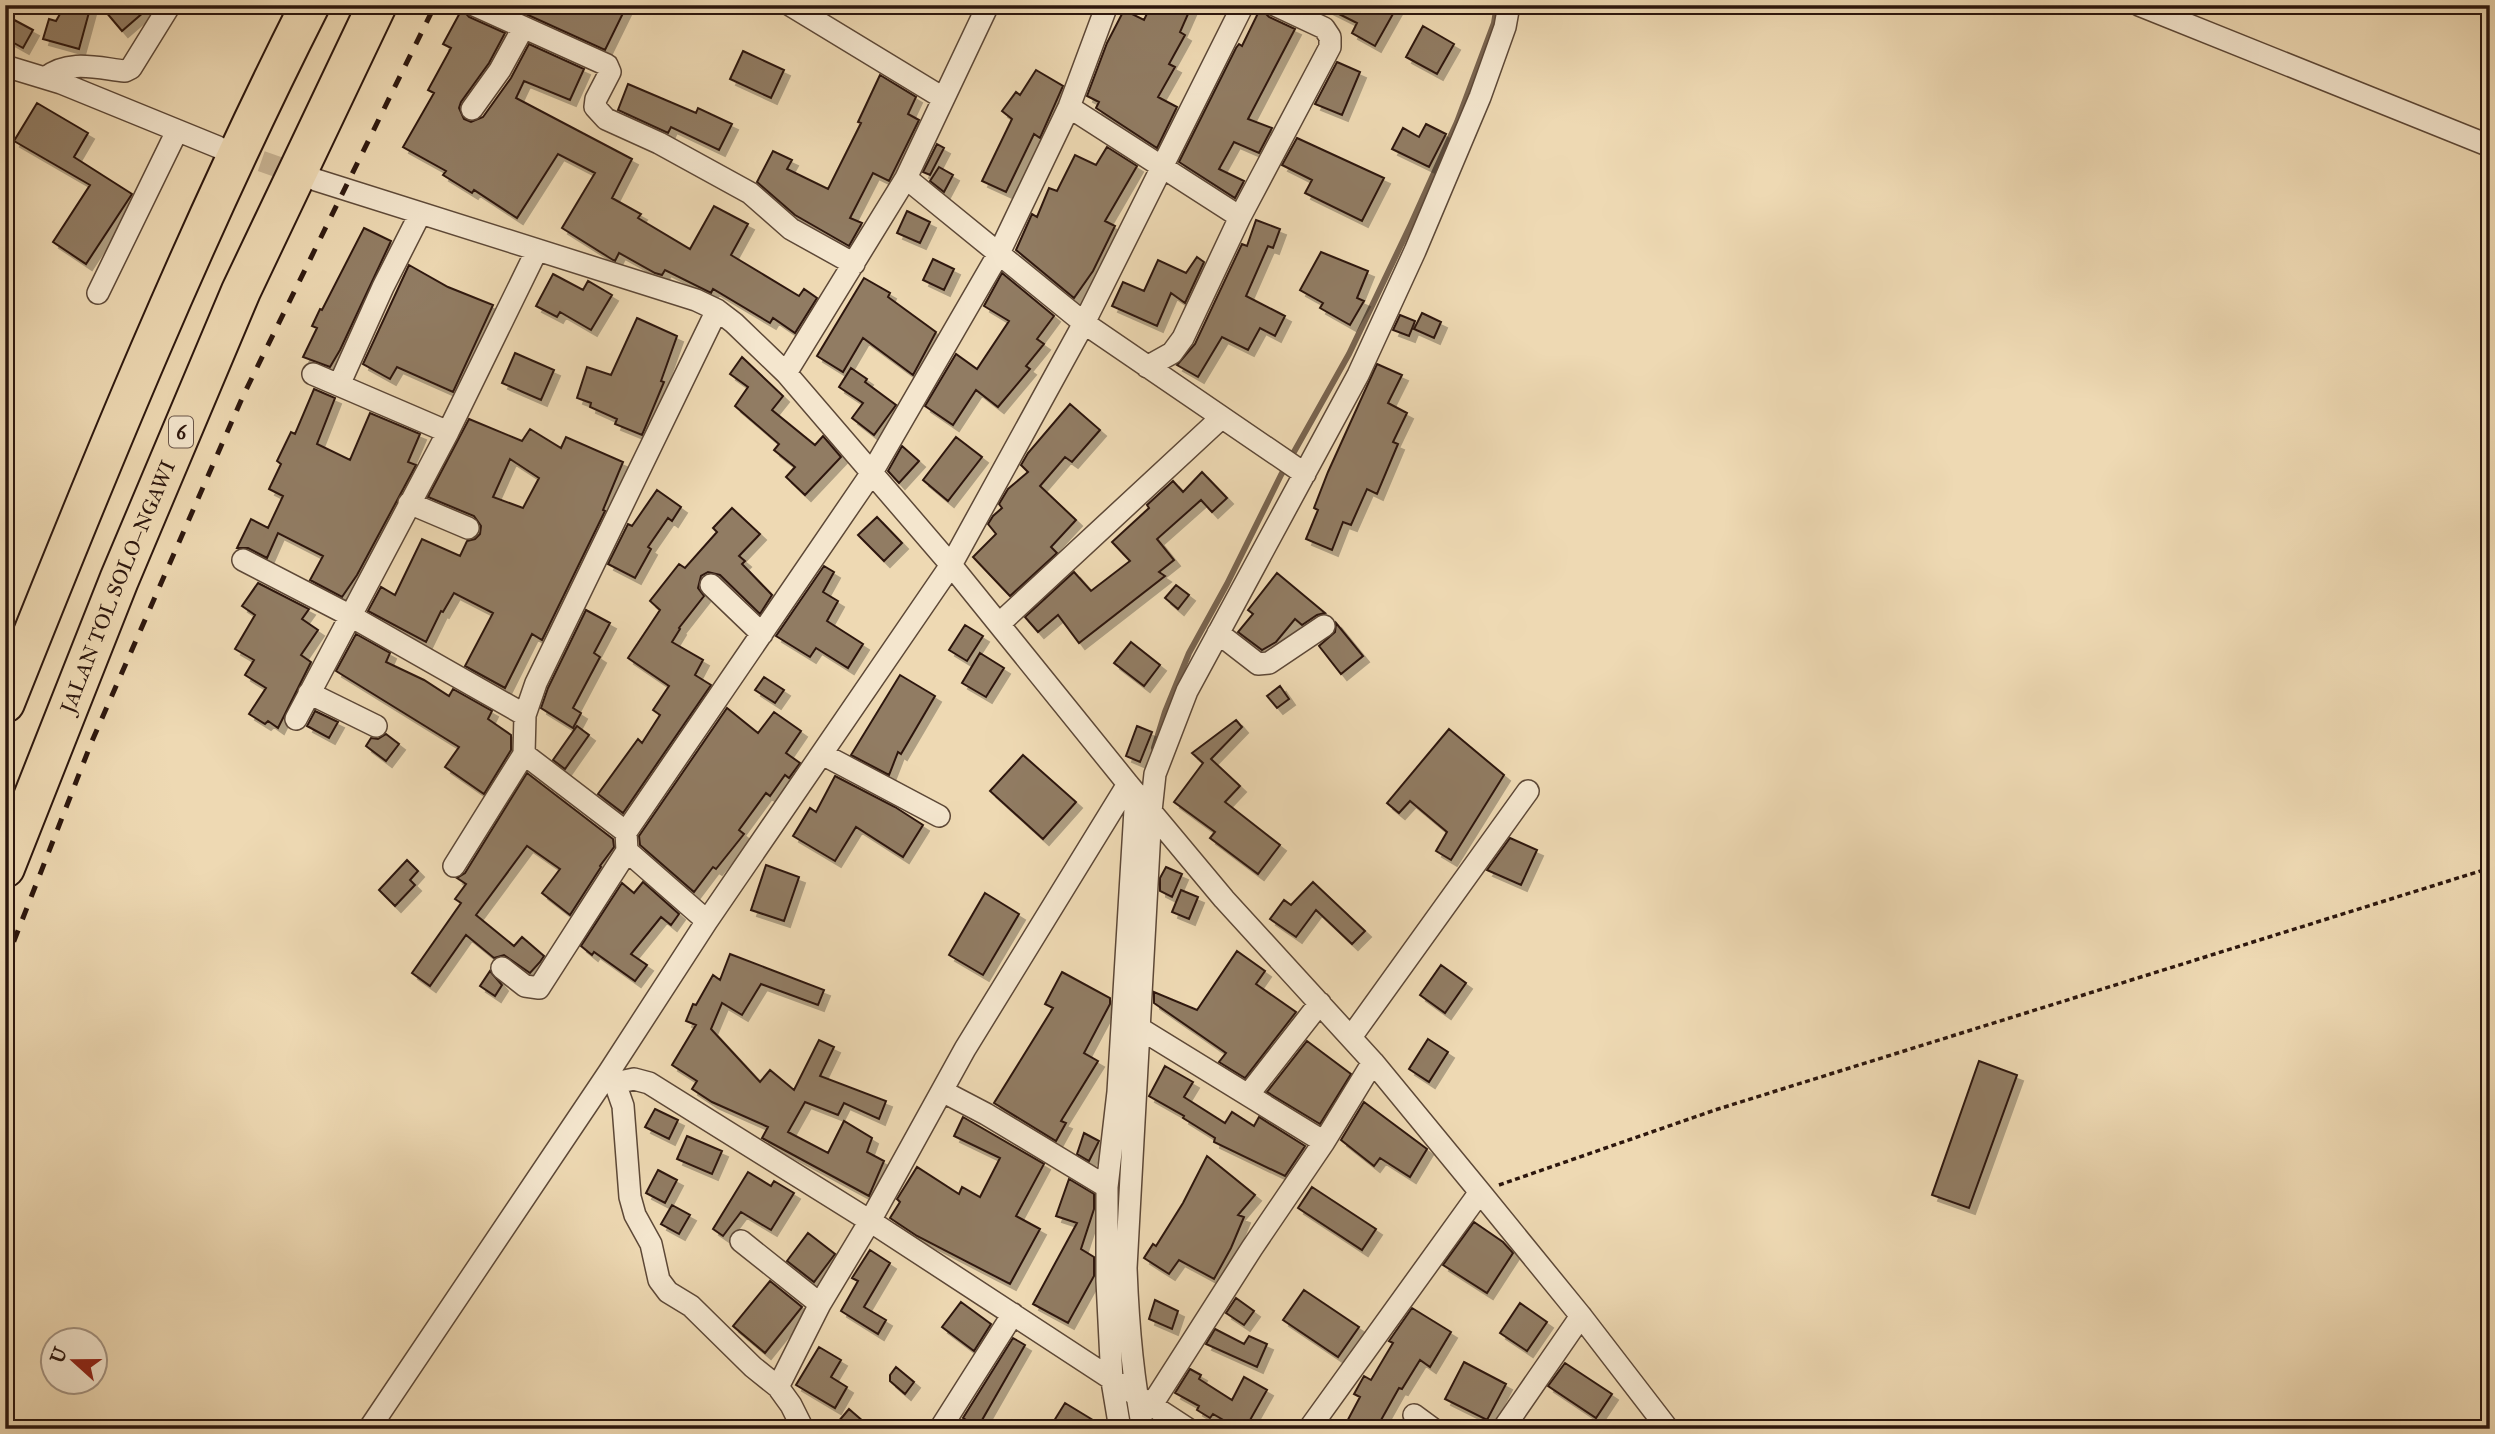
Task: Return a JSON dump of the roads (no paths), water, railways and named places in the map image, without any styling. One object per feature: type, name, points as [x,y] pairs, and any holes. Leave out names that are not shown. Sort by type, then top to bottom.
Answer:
[{"type":"highway","points":[[5,703],[74,530],[187,264],[266,92],[310,5]]},
{"type":"highway","name":"JALAN TOL SOLO–NGAWI","points":[[5,868],[119,580],[241,291],[377,5]]},
{"type":"street","points":[[46,78],[63,67],[74,65],[125,71],[131,68],[170,5]]},
{"type":"street","points":[[474,5],[607,65],[610,72],[596,99],[595,107],[606,118],[659,143],[750,193],[790,229],[854,264]]},
{"type":"street","points":[[790,5],[943,98]]},
{"type":"street","points":[[786,373],[906,178],[988,5]]},
{"type":"street","points":[[502,968],[525,986],[539,988],[626,841],[871,474],[999,253],[1069,107],[1107,5]]},
{"type":"street","points":[[369,1429],[612,1078],[707,920],[951,565],[1084,323],[1243,5]]},
{"type":"street","points":[[1147,367],[1172,353],[1183,338],[1240,217],[1330,47],[1330,37],[1324,28],[1275,5]]},
{"type":"street","points":[[778,1387],[820,1304],[870,1221],[965,1049],[1155,774],[1192,679],[1218,633],[1294,466],[1358,375],[1415,251],[1480,97],[1505,27],[1509,5]]},
{"type":"street","points":[[2139,5],[2490,146]]},
{"type":"street","points":[[472,109],[523,28]]},
{"type":"street","points":[[5,65],[46,78],[218,147]]},
{"type":"street","points":[[1069,107],[1240,217]]},
{"type":"street","points":[[98,293],[177,131]]},
{"type":"street","points":[[906,178],[1084,323],[1294,466]]},
{"type":"street","points":[[316,180],[696,300],[717,310],[786,373],[1000,623],[1224,899],[1373,1062],[1581,1316],[1668,1429]]},
{"type":"street","points":[[339,385],[383,287],[420,214]]},
{"type":"street","points":[[296,719],[448,432],[537,250]]},
{"type":"street","points":[[454,866],[524,754],[525,715],[536,683],[717,310]]},
{"type":"street","points":[[313,374],[448,432]]},
{"type":"street","points":[[1000,623],[1221,418]]},
{"type":"street","points":[[410,503],[468,528]]},
{"type":"street","points":[[243,559],[349,615],[525,715]]},
{"type":"street","points":[[711,585],[762,634]]},
{"type":"street","points":[[1218,633],[1258,664],[1269,663],[1324,626]]},
{"type":"street","points":[[309,693],[376,726]]},
{"type":"street","points":[[524,754],[626,841],[707,920]]},
{"type":"street","points":[[822,754],[939,816]]},
{"type":"street","points":[[1351,1037],[1528,791]]},
{"type":"street","points":[[1120,1429],[1130,1391],[1126,1268],[1139,1028],[1140,798]]},
{"type":"street","points":[[1140,798],[1118,1092],[1107,1187],[1107,1281],[1130,1391],[1143,1429]]},
{"type":"street","points":[[1248,1095],[1320,1003]]},
{"type":"street","points":[[1139,1028],[1324,1142]]},
{"type":"street","points":[[1130,1391],[1252,1248],[1324,1142],[1373,1062]]},
{"type":"street","points":[[612,1078],[649,1083],[870,1221],[1188,1429]]},
{"type":"street","points":[[612,1078],[623,1106],[630,1197],[635,1215],[651,1244],[659,1280],[668,1292],[691,1306],[753,1367],[778,1387],[803,1429]]},
{"type":"street","points":[[942,1091],[986,1114],[1107,1187]]},
{"type":"street","points":[[1309,1429],[1480,1192]]},
{"type":"street","points":[[741,1241],[820,1304]]},
{"type":"street","points":[[940,1429],[1013,1314]]},
{"type":"street","points":[[1507,1427],[1581,1316]]},
{"type":"street","points":[[1414,1415],[1433,1429]]},
{"type":"waterway","points":[[1154,748],[1165,712],[1189,653],[1281,475],[1349,354],[1411,224],[1457,122],[1494,23],[1497,5]]},
{"type":"waterway","points":[[1126,1396],[1132,1429]]},
{"type":"tunnel","points":[[232,151],[304,176]]},
{"type":"railway","points":[[5,964],[92,741],[243,396],[435,5]]}]
